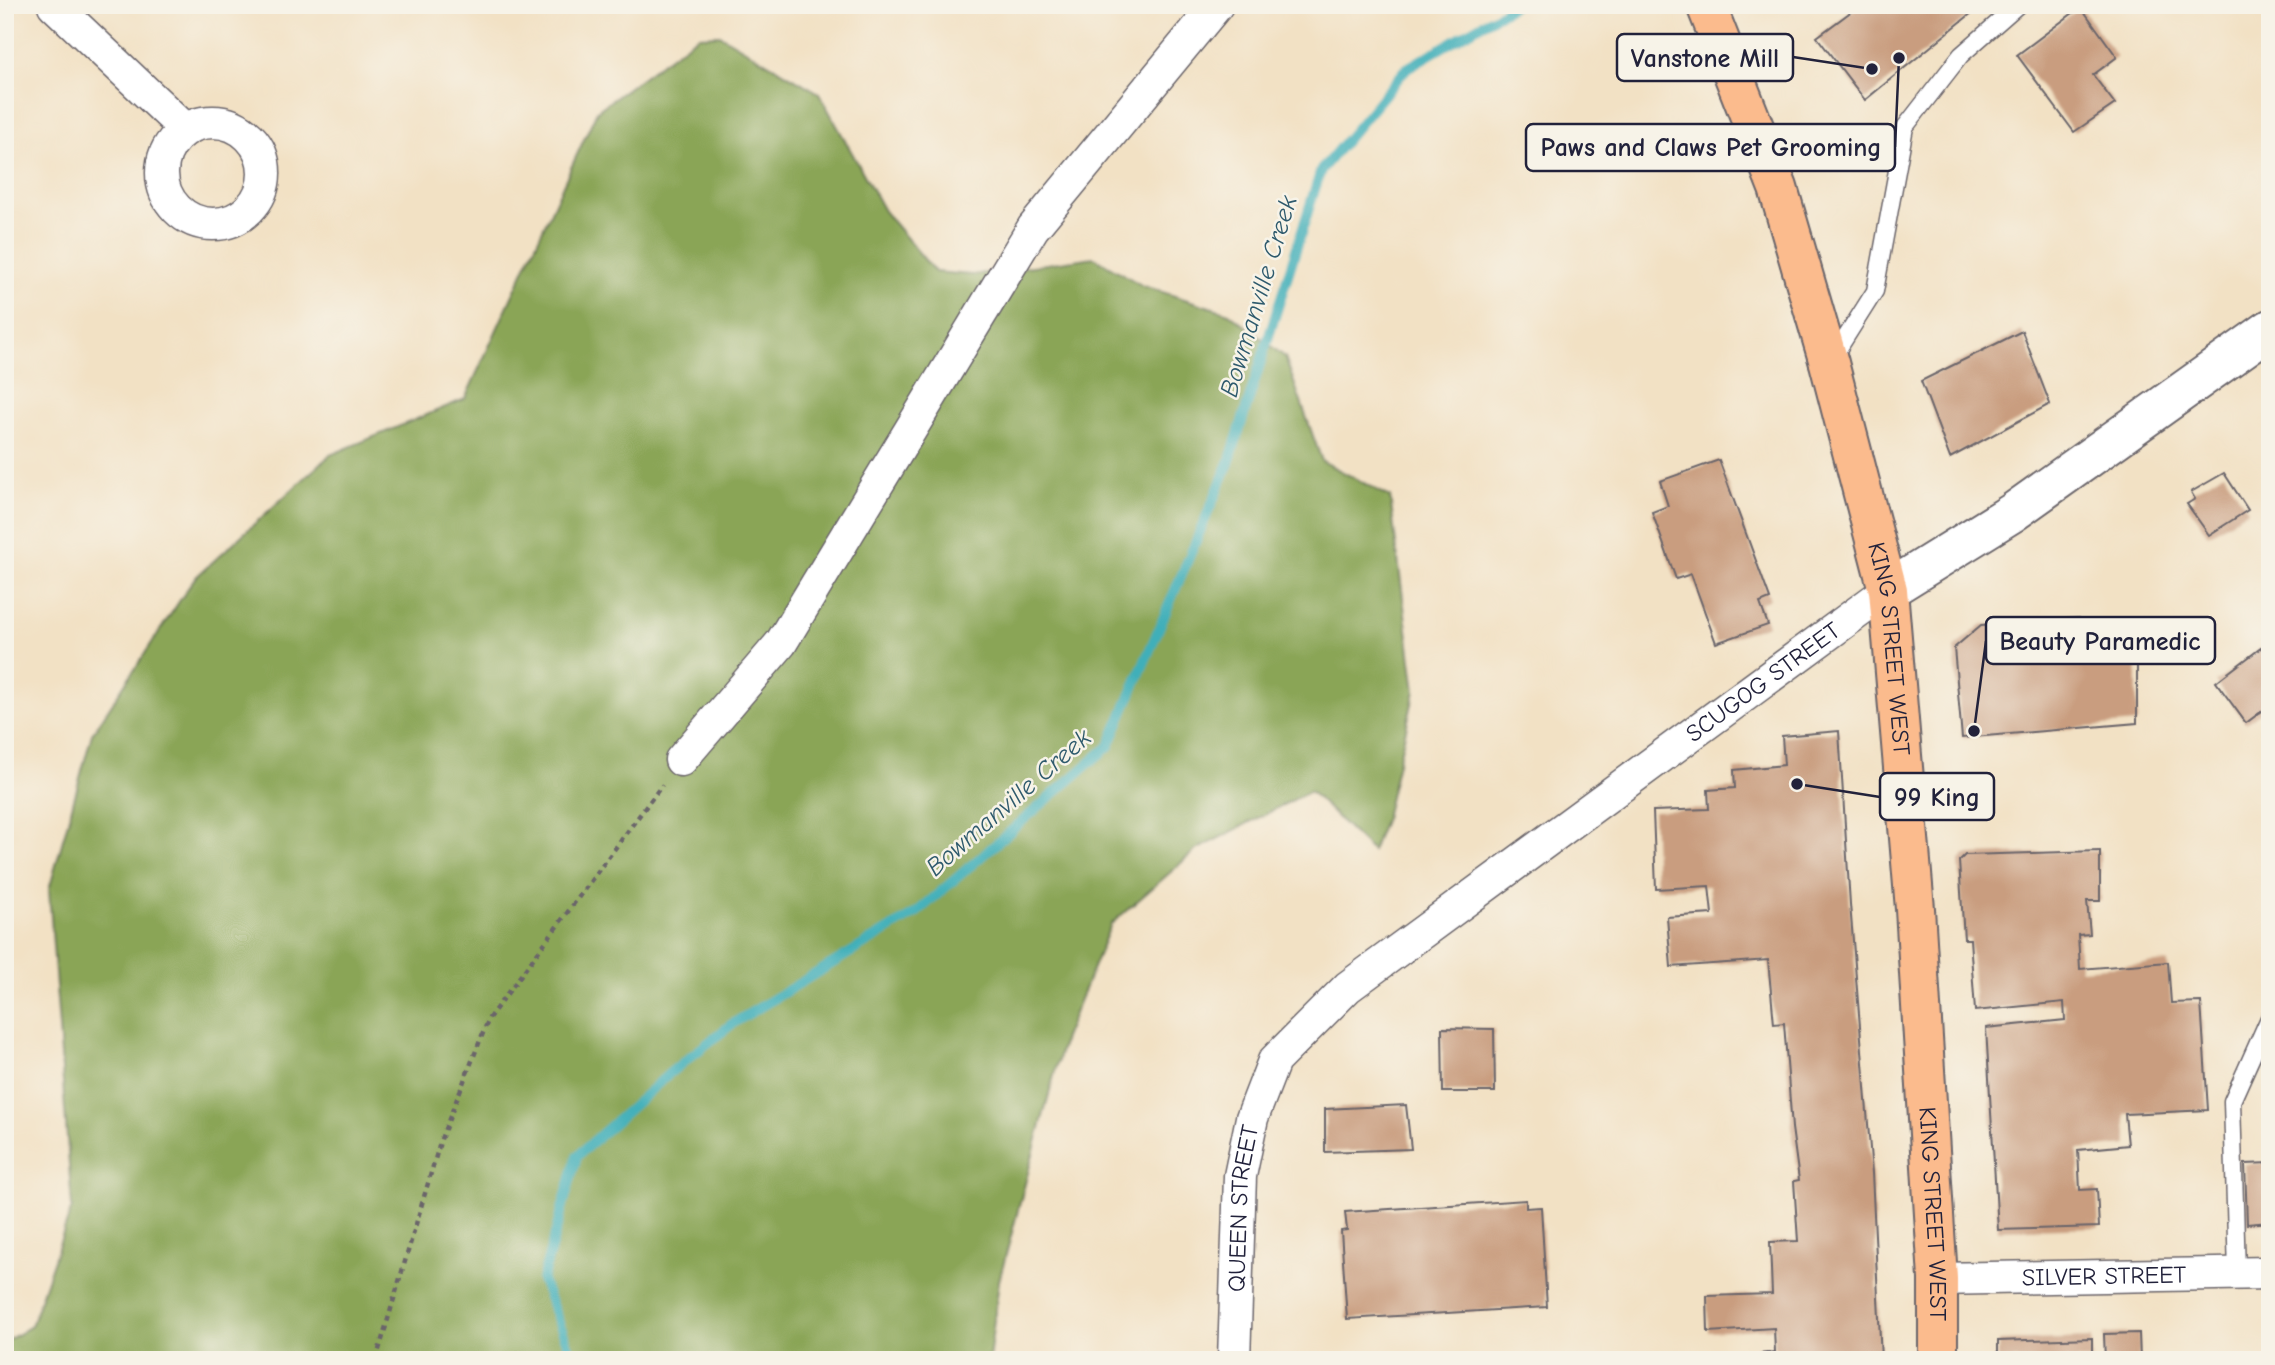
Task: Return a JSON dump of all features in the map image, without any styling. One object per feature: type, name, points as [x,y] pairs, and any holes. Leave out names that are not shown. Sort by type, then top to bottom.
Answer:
[{"type":"main road","name":"KING STREET WEST","points":[[1706,5],[1777,188],[1829,363],[1888,590],[1915,909],[1938,1279],[1938,1360]]},
{"type":"street","points":[[54,5],[184,129]]},
{"type":"street","points":[[681,760],[781,643],[1033,228],[1217,5]]},
{"type":"street","name":"SCUGOG STREET","points":[[1275,1061],[1348,987],[1888,590],[2011,513],[2270,328]]},
{"type":"street","name":"QUEEN STREET","points":[[1234,1360],[1240,1176],[1252,1118],[1275,1061]]},
{"type":"street","name":"SILVER STREET","points":[[1938,1279],[2270,1273]]},
{"type":"lane","points":[[1829,363],[1875,291],[1905,127],[1961,55],[2018,5]]},
{"type":"lane","points":[[2237,1274],[2232,1101],[2270,1016]]},
{"type":"path","points":[[376,1360],[441,1139],[489,1018],[681,760]]},
{"type":"green space","points":[[720,35],[819,93],[884,211],[935,272],[972,275],[1094,257],[1143,286],[1229,313],[1285,357],[1322,461],[1390,497],[1415,691],[1385,818],[1372,851],[1310,791],[1196,850],[1111,924],[1064,1038],[999,1281],[989,1360],[5,1360],[5,1342],[31,1326],[72,1207],[49,890],[92,734],[194,579],[330,455],[465,399],[597,111],[698,36]]},
{"type":"building","points":[[1860,5],[1977,5],[1978,8],[1865,100],[1817,37]]},
{"type":"building","points":[[2081,7],[2117,57],[2093,75],[2115,104],[2074,132],[2017,55]]},
{"type":"building","points":[[2022,331],[2050,404],[1950,458],[1921,381]]},
{"type":"building","points":[[1719,460],[1770,599],[1760,603],[1768,625],[1716,643],[1691,574],[1676,579],[1652,512],[1668,506],[1660,481]]},
{"type":"building","points":[[2224,473],[2248,510],[2209,535],[2187,504],[2195,499],[2191,492]]},
{"type":"building","points":[[2079,618],[2080,635],[2137,627],[2137,723],[1962,738],[1954,648],[1981,625]]},
{"type":"building","points":[[2270,641],[2270,705],[2246,723],[2216,682]]},
{"type":"building","points":[[1839,731],[1872,1173],[1881,1360],[1760,1360],[1760,1354],[1775,1352],[1774,1328],[1708,1332],[1707,1296],[1772,1294],[1770,1242],[1798,1241],[1794,1181],[1799,1180],[1784,1023],[1774,1024],[1768,960],[1671,967],[1667,917],[1712,914],[1709,886],[1656,889],[1653,811],[1709,809],[1708,790],[1735,788],[1734,770],[1784,765],[1782,736]]},
{"type":"building","points":[[2100,851],[2100,901],[2087,901],[2090,934],[2078,935],[2080,969],[2168,962],[2171,1003],[2201,1002],[2208,1110],[2125,1114],[2128,1145],[2078,1150],[2080,1190],[2097,1189],[2099,1227],[1998,1230],[1986,1028],[2065,1020],[2064,1002],[1975,1011],[1970,939],[1964,939],[1959,861],[1965,855]]},
{"type":"building","points":[[1442,1028],[1494,1029],[1495,1092],[1443,1092]]},
{"type":"building","points":[[1406,1105],[1411,1149],[1325,1152],[1325,1109]]},
{"type":"building","points":[[2270,1163],[2270,1222],[2247,1224],[2245,1164]]},
{"type":"building","points":[[1526,1200],[1526,1208],[1541,1207],[1547,1307],[1347,1319],[1341,1231],[1347,1230],[1345,1212]]},
{"type":"building","points":[[2139,1333],[2140,1360],[2105,1360],[2104,1334]]},
{"type":"building","points":[[2092,1338],[2092,1360],[1998,1360],[1998,1341]]},
{"type":"waterway","name":"Bowmanville Creek","points":[[574,1360],[542,1280],[577,1156],[671,1072],[732,1024],[916,913],[1109,746],[1229,463],[1321,170],[1407,68],[1515,5]]},
{"type":"place","name":"Paws and Claws Pet Grooming","points":[[1899,58]]},
{"type":"place","name":"Vanstone Mill","points":[[1872,69]]},
{"type":"place","name":"Beauty Paramedic","points":[[1974,731]]},
{"type":"place","name":"99 King","points":[[1797,784]]}]
